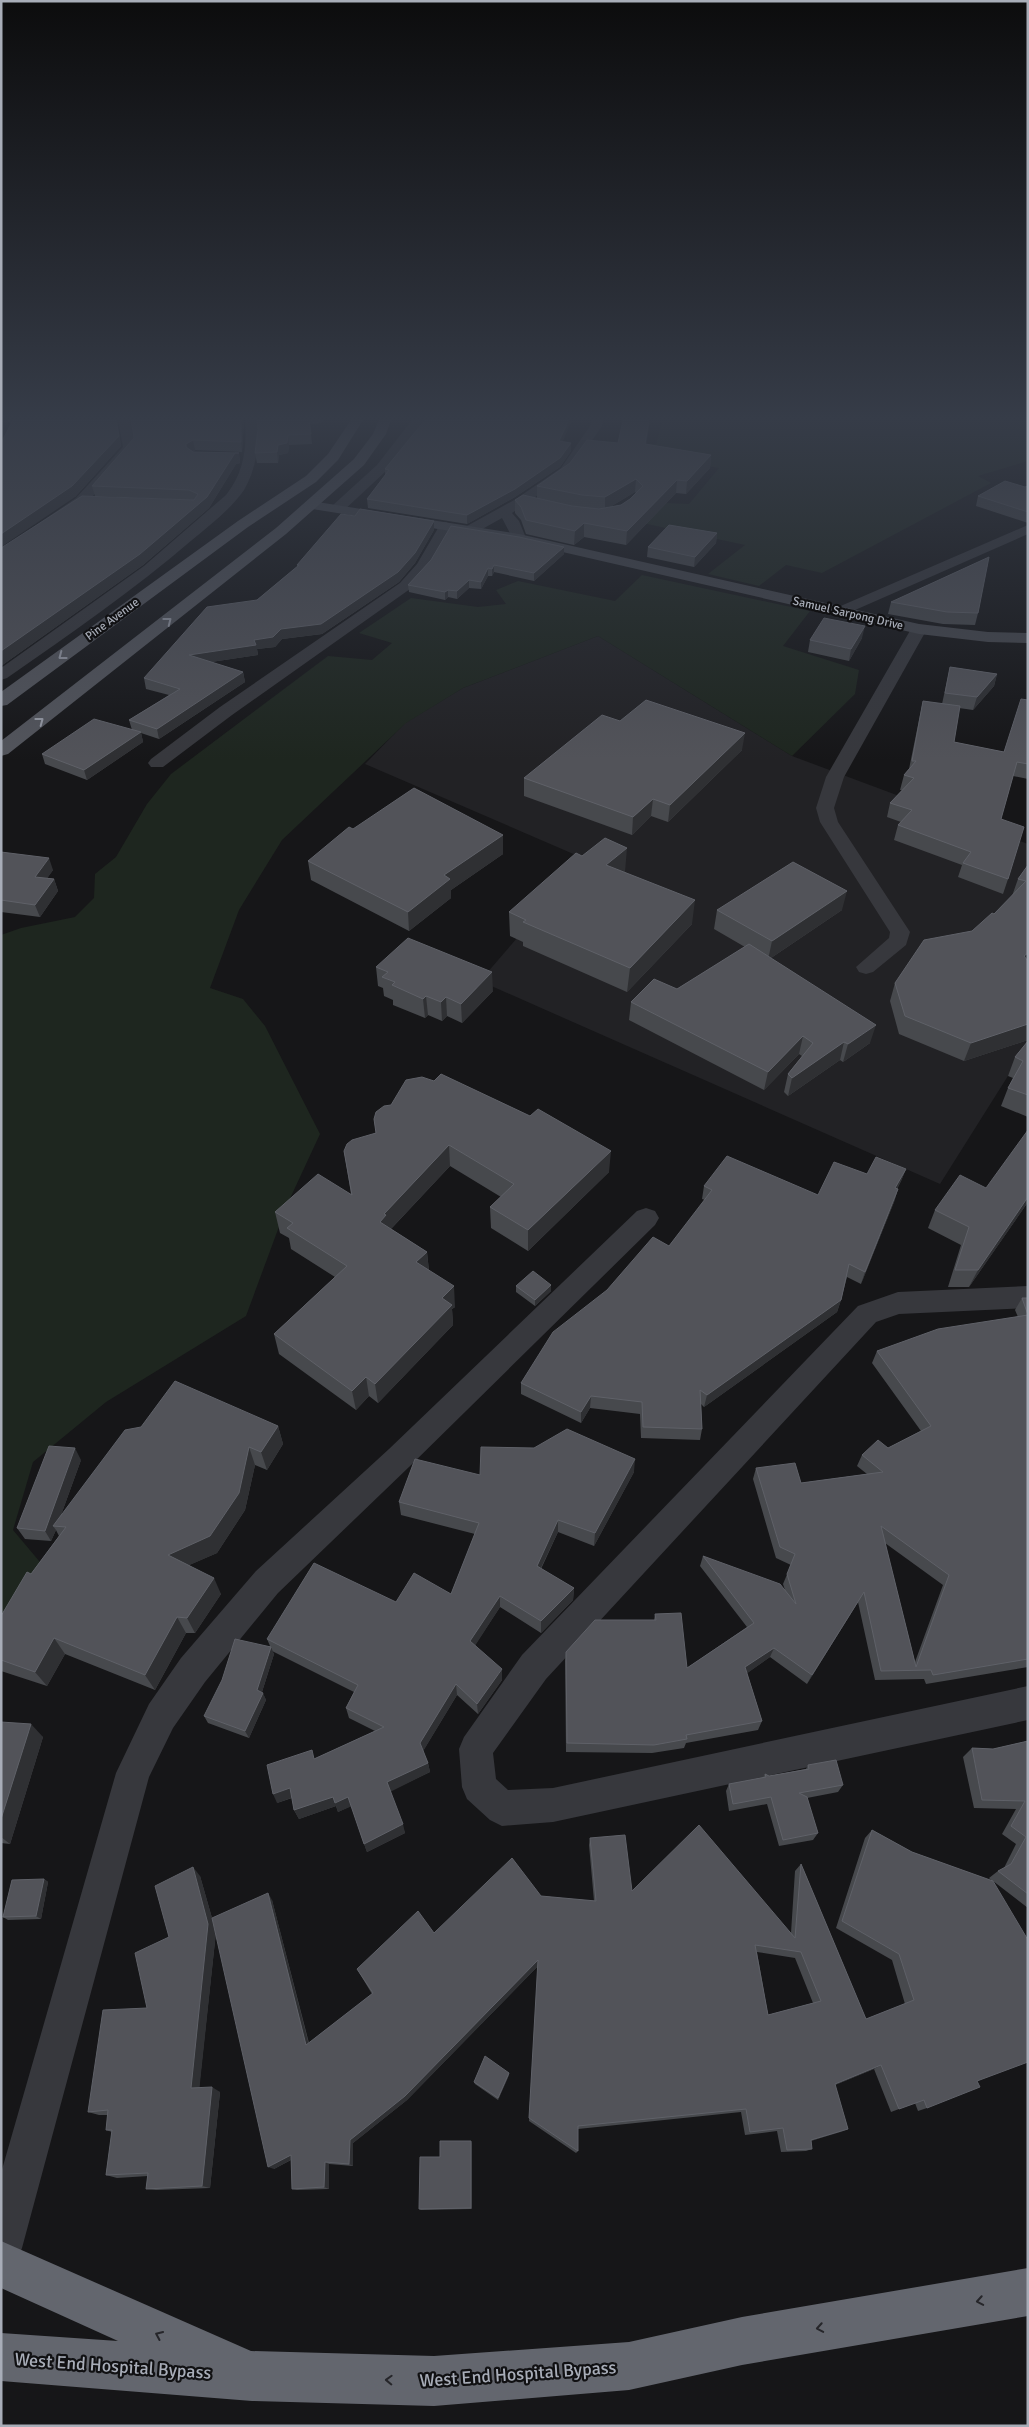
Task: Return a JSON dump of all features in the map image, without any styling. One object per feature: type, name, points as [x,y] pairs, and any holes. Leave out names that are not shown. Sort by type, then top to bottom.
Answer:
[{"type":"highway","points":[[1,2264],[252,2376]]},
{"type":"highway","name":"West End Hospital Bypass","points":[[1,2357],[252,2376],[434,2381],[630,2366],[742,2341],[1028,2292]]},
{"type":"main road","name":"Pine Avenue","points":[[1,701],[9,688],[230,533]]},
{"type":"main road","points":[[1,750],[89,683],[276,533]]},
{"type":"street","points":[[1,555],[33,533]]},
{"type":"street","points":[[1,675],[96,608],[189,533]]},
{"type":"street","points":[[157,763],[240,701],[405,586],[424,566],[442,533]]},
{"type":"street","name":"Samuel Sarpong Drive","points":[[491,533],[519,538],[919,629],[988,637],[1028,638]]},
{"type":"street","points":[[517,533],[519,538]]},
{"type":"street","points":[[841,611],[1018,533]]},
{"type":"street","points":[[866,967],[899,940],[900,932],[829,822],[825,808],[835,777],[919,629]]},
{"type":"street","points":[[1,2248],[132,1773],[161,1716],[193,1670],[267,1582],[399,1458],[646,1218]]},
{"type":"street","points":[[1028,1297],[898,1303],[868,1314],[534,1667],[476,1749],[479,1787],[502,1808],[553,1804],[1028,1704]]},
{"type":"shaded area","points":[[690,533],[897,533],[822,573],[786,565],[759,586],[708,574],[745,545]]},
{"type":"shaded area","points":[[642,575],[810,611],[783,646],[859,670],[855,694],[792,756],[598,636],[463,688],[406,723],[282,840],[239,910],[210,988],[243,999],[265,1026],[320,1134],[287,1205],[246,1316],[106,1402],[33,1462],[13,1530],[45,1568],[1,1632],[1,935],[21,928],[75,917],[94,898],[95,874],[116,857],[147,804],[171,774],[328,656],[372,660],[392,643],[359,633],[411,598],[478,607],[506,604],[496,590],[518,581],[615,601]]},
{"type":"shaded area","points":[[598,636],[792,756],[1028,844],[1028,1044],[940,1184],[480,981],[585,859],[365,764],[405,723],[463,688]]},
{"type":"building","points":[[24,533],[164,533],[140,554],[1,651],[1,548]]},
{"type":"building","points":[[324,533],[427,533],[415,553],[398,572],[321,624],[281,629],[273,637],[254,640],[256,645],[189,655],[243,672],[157,729],[129,720],[180,689],[144,678],[207,607],[257,600],[299,565],[297,565]]},
{"type":"building","points":[[447,533],[496,533],[564,547],[534,573],[494,565],[492,569],[488,568],[481,582],[469,580],[457,591],[448,590],[445,592],[408,585],[431,560]]},
{"type":"building","points":[[661,533],[717,533],[695,557],[648,547]]},
{"type":"building","points":[[989,557],[978,613],[947,612],[891,602]]},
{"type":"building","points":[[824,618],[865,626],[851,649],[810,640]]},
{"type":"building","points":[[950,667],[997,674],[977,697],[945,693]]},
{"type":"building","points":[[1021,699],[1028,700],[1028,764],[1017,762],[1001,819],[1024,827],[1008,879],[963,863],[971,852],[898,825],[912,810],[890,803],[914,778],[904,775],[916,761],[912,761],[923,701],[960,706],[954,742],[1004,752]]},
{"type":"building","points":[[646,700],[745,733],[670,805],[653,799],[633,817],[524,778],[602,715],[620,721]]},
{"type":"building","points":[[94,719],[141,732],[84,770],[42,754]]},
{"type":"building","points":[[414,788],[503,835],[444,875],[450,879],[408,912],[308,861],[349,827],[353,829]]},
{"type":"building","points":[[605,838],[627,848],[606,865],[695,900],[630,968],[523,922],[526,920],[509,912],[576,853],[582,856]]},
{"type":"building","points":[[1,852],[49,858],[35,877],[54,879],[35,905],[1,900]]},
{"type":"building","points":[[793,862],[847,891],[772,941],[717,910]]},
{"type":"building","points":[[1028,865],[1028,953],[1024,956],[1028,961],[1028,1024],[971,1043],[905,1016],[895,983],[924,940],[972,931],[992,913],[994,914],[1026,881],[1018,879]]},
{"type":"building","points":[[408,938],[492,972],[461,1004],[446,997],[441,1002],[426,996],[423,999],[392,985],[395,982],[382,977],[388,972],[376,967]]},
{"type":"building","points":[[749,944],[876,1025],[848,1044],[844,1042],[792,1078],[788,1074],[813,1043],[803,1036],[768,1072],[631,1002],[654,979],[677,989]]},
{"type":"building","points":[[1028,1041],[1028,1095],[1008,1088],[1023,1061],[1015,1057]]},
{"type":"building","points":[[441,1074],[530,1116],[538,1109],[611,1151],[528,1230],[490,1207],[514,1184],[449,1145],[384,1214],[386,1215],[380,1222],[427,1252],[416,1262],[454,1286],[442,1298],[452,1305],[375,1384],[366,1377],[352,1391],[274,1334],[347,1266],[287,1228],[293,1223],[275,1212],[318,1174],[352,1195],[344,1151],[347,1144],[352,1140],[376,1133],[374,1119],[376,1112],[384,1106],[391,1105],[406,1080],[422,1077],[434,1081]]},
{"type":"building","points":[[1028,1130],[1028,1197],[978,1270],[955,1270],[969,1227],[935,1210],[960,1175],[986,1188]]},
{"type":"building","points":[[727,1156],[818,1195],[834,1162],[867,1174],[876,1157],[906,1169],[895,1188],[898,1189],[865,1272],[849,1264],[841,1300],[707,1395],[700,1390],[702,1429],[643,1427],[642,1402],[591,1396],[581,1412],[521,1383],[553,1332],[607,1290],[653,1237],[669,1246],[712,1190],[704,1186]]},
{"type":"building","points":[[533,1271],[551,1285],[535,1300],[516,1286]]},
{"type":"building","points":[[1022,1298],[1028,1298],[1028,1315]]},
{"type":"building","points":[[1028,1315],[1028,1659],[933,1675],[931,1670],[881,1671],[864,1592],[812,1675],[774,1648],[745,1667],[762,1721],[686,1735],[687,1739],[654,1745],[567,1743],[566,1652],[595,1620],[656,1620],[655,1614],[681,1613],[687,1668],[754,1623],[703,1556],[780,1584],[796,1604],[787,1574],[795,1554],[780,1547],[756,1468],[795,1463],[801,1483],[883,1472],[862,1455],[878,1440],[888,1448],[931,1426],[877,1351],[938,1329]],"holes":[[[881,1526],[949,1575],[916,1667]]]},
{"type":"building","points":[[175,1381],[278,1426],[261,1452],[249,1447],[239,1493],[210,1536],[168,1555],[214,1578],[187,1618],[177,1617],[145,1675],[54,1638],[35,1672],[1,1660],[1,1616],[27,1572],[31,1574],[66,1527],[53,1526],[125,1430],[141,1427]]},
{"type":"building","points":[[567,1429],[635,1459],[595,1533],[558,1520],[537,1566],[574,1588],[541,1621],[500,1596],[470,1641],[502,1669],[477,1704],[456,1684],[420,1743],[428,1763],[387,1782],[403,1824],[364,1844],[348,1797],[335,1803],[333,1797],[294,1810],[290,1788],[273,1794],[267,1765],[312,1750],[314,1759],[384,1727],[346,1708],[358,1685],[267,1639],[314,1563],[396,1602],[414,1573],[451,1594],[479,1523],[399,1502],[415,1459],[480,1475],[481,1447],[534,1448]]},
{"type":"building","points":[[49,1446],[75,1448],[45,1531],[17,1528]]},
{"type":"building","points":[[235,1639],[271,1647],[257,1690],[263,1693],[245,1731],[204,1716],[222,1680]]},
{"type":"building","points":[[1,1722],[31,1724],[1,1819]]},
{"type":"building","points":[[1028,1741],[1028,1894],[998,1871],[1011,1864],[1026,1837],[1011,1826],[1025,1801],[982,1800],[972,1748],[993,1749]]},
{"type":"building","points":[[836,1760],[843,1785],[799,1793],[807,1797],[818,1833],[783,1840],[771,1797],[733,1804],[729,1784],[766,1777],[765,1774],[769,1776],[809,1769],[808,1765]]},
{"type":"building","points":[[699,1825],[795,1938],[801,1864],[866,2019],[914,2000],[899,1954],[842,1921],[872,1830],[912,1852],[993,1881],[1028,1940],[1028,2062],[977,2081],[980,2087],[927,2108],[924,2100],[899,2109],[881,2065],[835,2084],[848,2129],[811,2140],[812,2149],[787,2150],[783,2128],[750,2132],[746,2109],[578,2126],[578,2151],[529,2118],[538,1960],[405,2096],[350,2140],[349,2164],[325,2162],[324,2187],[292,2189],[291,2155],[268,2167],[212,1918],[268,1893],[306,2045],[373,1993],[357,1969],[418,1911],[434,1933],[512,1858],[541,1896],[596,1901],[590,1838],[625,1835],[632,1891]],"holes":[[[755,1945],[801,1952],[821,2001],[768,2015]]]},
{"type":"building","points":[[193,1867],[208,1924],[191,2088],[212,2087],[202,2186],[146,2189],[148,2173],[106,2175],[112,2130],[106,2130],[108,2110],[88,2112],[103,2010],[147,2008],[135,1953],[169,1937],[155,1886]]},
{"type":"building","points":[[44,1879],[36,1916],[3,1917],[12,1880]]},
{"type":"building","points":[[485,2056],[509,2073],[498,2098],[474,2082]]},
{"type":"building","points":[[440,2141],[471,2141],[471,2208],[419,2209],[420,2157],[440,2157]]}]
